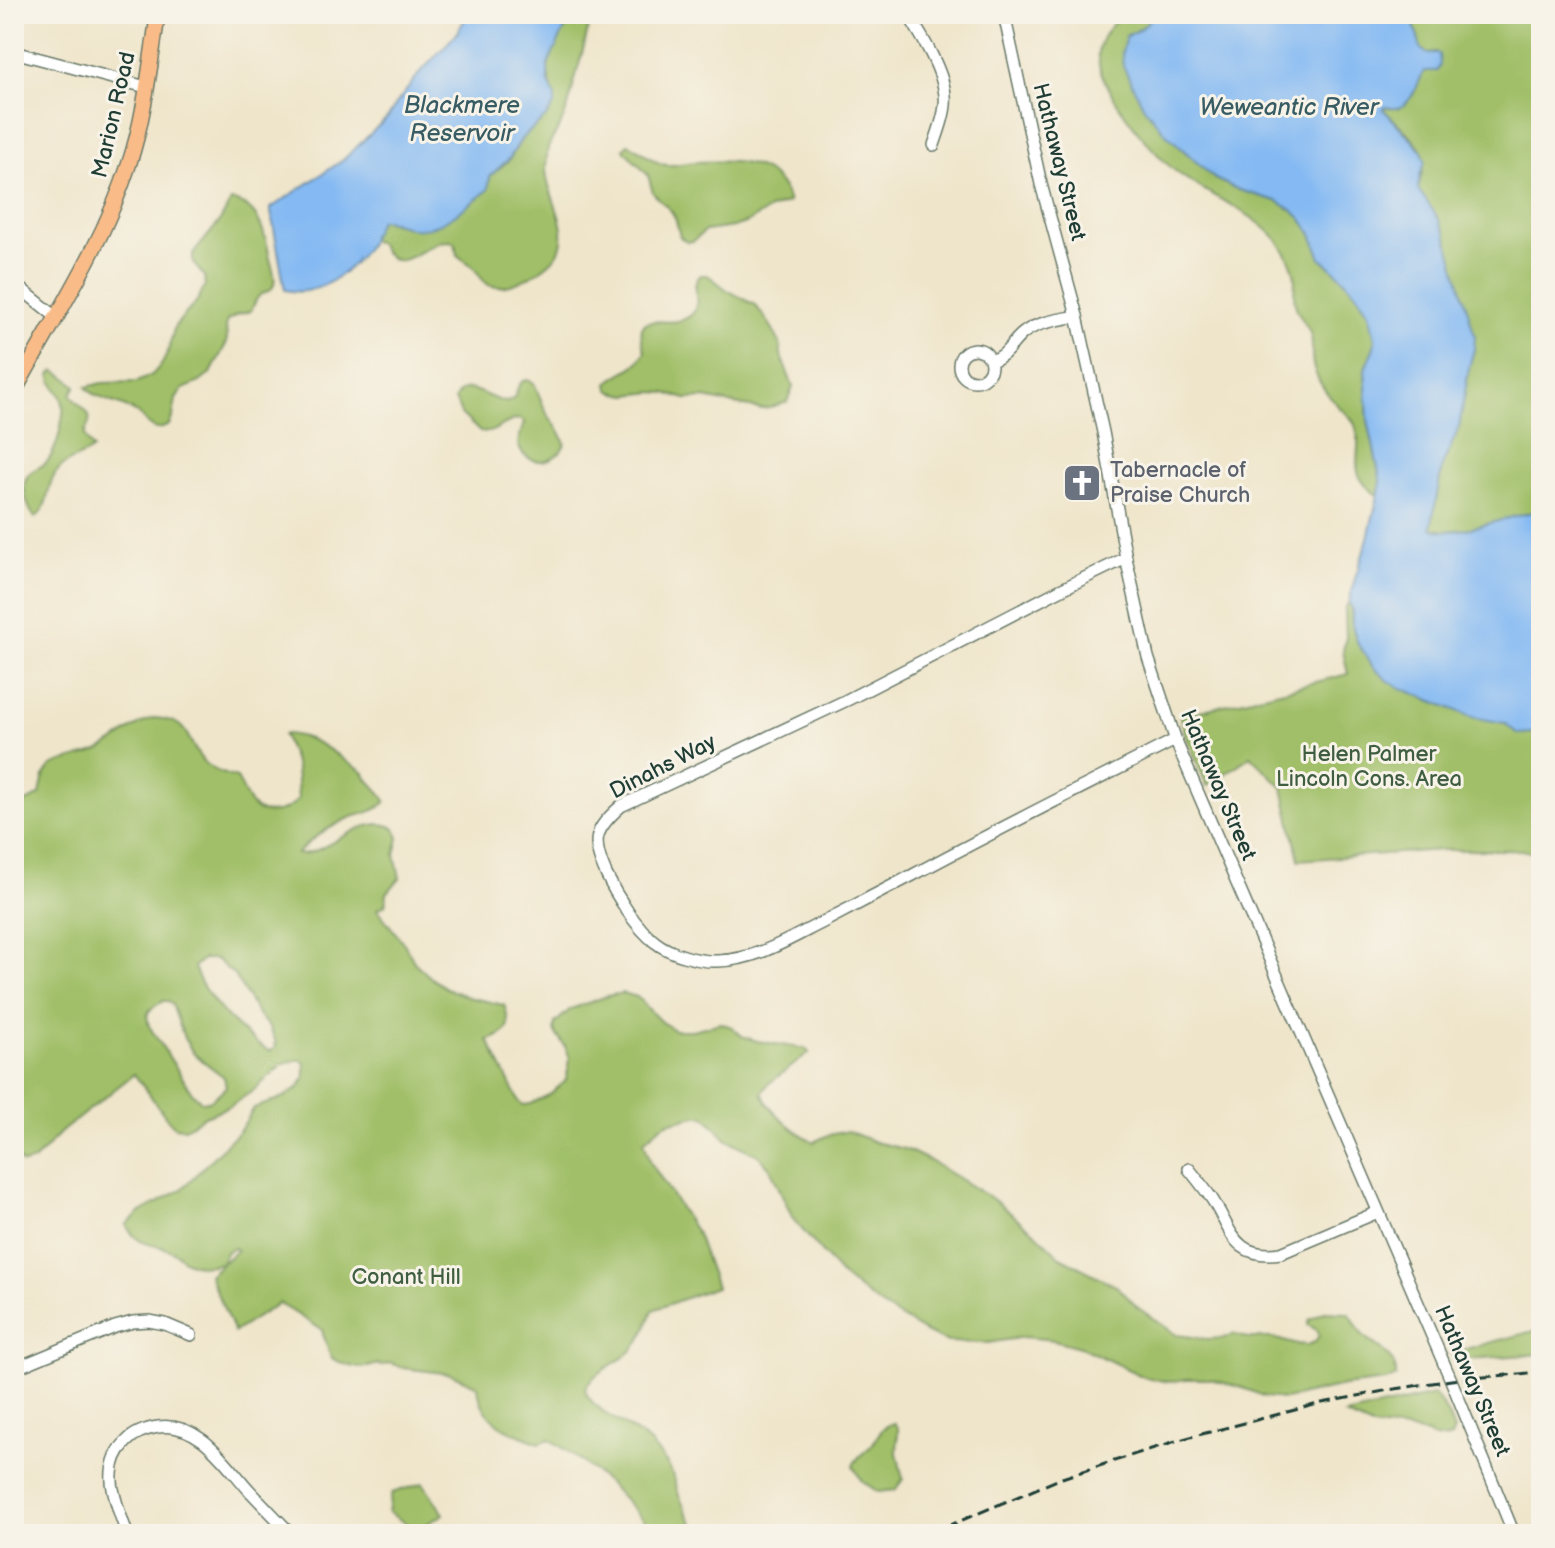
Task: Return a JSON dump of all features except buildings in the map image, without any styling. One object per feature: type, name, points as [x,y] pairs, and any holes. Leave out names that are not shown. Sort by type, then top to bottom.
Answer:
[{"type":"main road","name":"Marion Road","points":[[14,392],[98,239],[119,193],[130,161],[158,14]]},
{"type":"street","points":[[908,14],[925,43],[945,93],[934,145]]},
{"type":"street","name":"Hathaway Street","points":[[1004,14],[1041,183],[1077,316],[1103,432],[1148,657],[1175,740],[1451,1380],[1514,1534]]},
{"type":"street","points":[[14,52],[146,87]]},
{"type":"street","points":[[14,283],[55,316]]},
{"type":"street","points":[[991,361],[1007,352],[1020,336],[1033,327],[1077,316]]},
{"type":"street","name":"Dinahs Way","points":[[1126,558],[847,700],[621,806],[599,829],[597,846],[605,873],[627,912],[655,943],[690,959],[736,959],[768,950],[1175,740]]},
{"type":"street","points":[[1189,1169],[1214,1201],[1235,1241],[1257,1253],[1281,1253],[1378,1212]]},
{"type":"street","points":[[14,1369],[133,1322],[165,1324],[191,1335]]},
{"type":"street","points":[[127,1534],[111,1484],[114,1459],[120,1448],[140,1432],[169,1426],[183,1428],[203,1440],[291,1534]]},
{"type":"green space","points":[[572,14],[591,14],[568,107],[548,149],[547,175],[562,232],[562,243],[553,260],[517,283],[497,287],[486,283],[473,267],[458,256],[453,241],[440,242],[407,259],[393,259],[386,254],[379,243],[370,240],[380,220],[415,229],[449,218],[488,190],[490,176],[509,160],[522,138],[546,117],[555,97],[548,72],[549,62]]},
{"type":"green space","points":[[1124,14],[1153,14],[1145,25],[1126,36],[1167,135],[1215,179],[1277,201],[1292,210],[1312,234],[1321,258],[1357,294],[1369,313],[1375,338],[1365,369],[1368,420],[1381,483],[1377,495],[1360,478],[1358,435],[1354,422],[1328,395],[1315,372],[1311,336],[1296,308],[1294,274],[1284,250],[1254,220],[1163,160],[1125,115],[1105,81],[1099,66],[1099,47],[1107,31]]},
{"type":"green space","points":[[1411,14],[1541,14],[1541,511],[1466,529],[1444,531],[1431,528],[1442,466],[1459,428],[1474,349],[1438,218],[1418,189],[1423,165],[1422,151],[1383,109],[1412,96],[1423,73],[1433,71],[1436,53],[1428,54],[1421,49]]},
{"type":"green space","points":[[628,144],[666,165],[725,162],[752,165],[774,177],[789,202],[748,222],[705,231],[687,242],[680,237],[672,212],[653,193],[648,175],[625,151]]},
{"type":"green space","points":[[231,201],[248,208],[260,222],[274,272],[274,284],[258,297],[251,311],[227,321],[227,342],[211,373],[183,389],[176,399],[169,425],[154,428],[137,413],[97,396],[86,387],[102,383],[137,382],[152,375],[162,364],[175,326],[197,301],[205,286],[204,276],[193,263],[193,254],[220,221]]},
{"type":"green space","points":[[707,275],[755,305],[769,323],[780,343],[781,355],[793,387],[787,402],[760,409],[704,398],[686,399],[666,393],[627,395],[609,389],[608,383],[633,366],[645,351],[642,327],[654,321],[673,322],[691,315],[696,305],[697,279]]},
{"type":"green space","points":[[55,371],[76,386],[71,394],[89,416],[85,437],[93,449],[60,468],[52,480],[44,507],[35,518],[24,488],[27,476],[47,462],[58,439],[63,407],[51,379],[50,374]]},
{"type":"green space","points":[[527,380],[534,383],[546,412],[565,443],[557,455],[543,461],[529,458],[519,447],[524,422],[520,419],[480,432],[461,414],[455,399],[459,392],[471,390],[507,402],[514,398],[519,385]]},
{"type":"green space","name":"Helen Palmer Lincoln Cons. Area","points":[[1349,602],[1355,634],[1373,667],[1385,665],[1424,698],[1459,711],[1541,648],[1541,854],[1522,850],[1441,850],[1299,860],[1283,788],[1251,756],[1207,786],[1180,716],[1348,674],[1343,651],[1345,607]]},
{"type":"green space","name":"Conant Hill","points":[[155,718],[167,720],[181,727],[203,761],[215,770],[237,778],[247,799],[261,812],[283,810],[298,799],[296,766],[283,734],[301,736],[317,743],[363,772],[386,801],[378,808],[326,830],[297,854],[309,853],[370,825],[383,824],[395,828],[399,838],[395,854],[400,878],[387,893],[385,905],[377,909],[414,962],[431,978],[468,997],[504,1005],[507,1028],[488,1040],[519,1102],[524,1105],[551,1094],[566,1080],[570,1059],[555,1033],[555,1023],[571,1009],[607,996],[623,993],[637,997],[659,1020],[674,1030],[692,1030],[721,1023],[757,1041],[806,1049],[807,1055],[768,1084],[762,1093],[784,1122],[814,1142],[848,1131],[908,1150],[930,1161],[994,1200],[1060,1257],[1118,1287],[1137,1307],[1177,1335],[1209,1339],[1233,1334],[1307,1345],[1315,1342],[1319,1335],[1308,1325],[1309,1320],[1324,1312],[1348,1313],[1362,1334],[1389,1357],[1396,1369],[1396,1377],[1285,1399],[1266,1397],[1210,1379],[1169,1382],[1144,1377],[1083,1348],[1054,1340],[1024,1337],[988,1343],[948,1342],[880,1305],[843,1277],[793,1219],[770,1168],[758,1155],[726,1139],[704,1116],[667,1123],[644,1141],[651,1163],[697,1234],[716,1287],[653,1310],[644,1333],[633,1349],[598,1374],[586,1388],[593,1402],[644,1438],[662,1458],[700,1534],[654,1534],[620,1494],[593,1470],[549,1439],[540,1443],[499,1424],[485,1409],[478,1387],[451,1374],[403,1368],[391,1363],[359,1368],[344,1364],[331,1358],[322,1330],[279,1303],[234,1332],[209,1275],[237,1250],[227,1251],[221,1263],[198,1265],[166,1249],[142,1242],[126,1225],[141,1212],[182,1189],[241,1129],[254,1108],[285,1097],[298,1088],[305,1078],[305,1063],[300,1060],[284,1063],[254,1090],[230,1106],[185,1128],[175,1127],[169,1121],[134,1074],[61,1132],[34,1161],[23,1164],[14,1155],[15,814],[22,804],[40,795],[45,775],[52,766],[100,750]],"holes":[[[204,959],[216,959],[234,975],[258,1015],[270,1028],[276,1042],[273,1050],[269,1051],[247,1035],[214,1002],[194,966]],[[163,1001],[172,1004],[184,1038],[194,1054],[224,1077],[226,1087],[211,1100],[203,1102],[193,1094],[149,1026],[148,1013]]]},
{"type":"green space","points":[[1541,1329],[1541,1354],[1454,1360],[1451,1353]]},
{"type":"green space","points":[[1433,1395],[1443,1406],[1454,1430],[1451,1438],[1435,1438],[1412,1430],[1372,1427],[1345,1415]]},
{"type":"green space","points":[[894,1423],[898,1428],[897,1453],[903,1479],[895,1490],[878,1492],[861,1480],[853,1466],[883,1429]]},
{"type":"green space","points":[[423,1483],[444,1514],[416,1530],[388,1512],[392,1493]]},
{"type":"water","name":"Blackmere Reservoir","points":[[468,14],[572,14],[548,64],[548,80],[555,104],[546,117],[522,138],[509,159],[490,176],[488,190],[454,215],[435,226],[417,229],[380,220],[362,253],[334,280],[310,290],[285,290],[271,208],[343,160],[389,116],[419,74],[457,33]]},
{"type":"water","name":"Weweantic River","points":[[1153,14],[1411,14],[1421,49],[1428,54],[1439,54],[1437,71],[1423,73],[1405,104],[1383,109],[1422,151],[1425,162],[1418,189],[1446,234],[1475,336],[1459,428],[1442,466],[1431,528],[1455,531],[1541,511],[1541,725],[1533,733],[1518,734],[1504,723],[1472,717],[1401,688],[1373,667],[1358,644],[1349,602],[1381,483],[1368,420],[1365,369],[1375,338],[1369,313],[1357,294],[1321,258],[1312,234],[1301,218],[1277,201],[1215,179],[1167,135],[1143,106],[1123,66],[1122,52],[1126,36],[1145,25]]},
{"type":"railway","points":[[929,1534],[1062,1478],[1179,1440],[1322,1403],[1389,1390],[1451,1380],[1541,1372]]},
{"type":"place","name":"Tabernacle of Praise Church","points":[[1082,483]]}]
